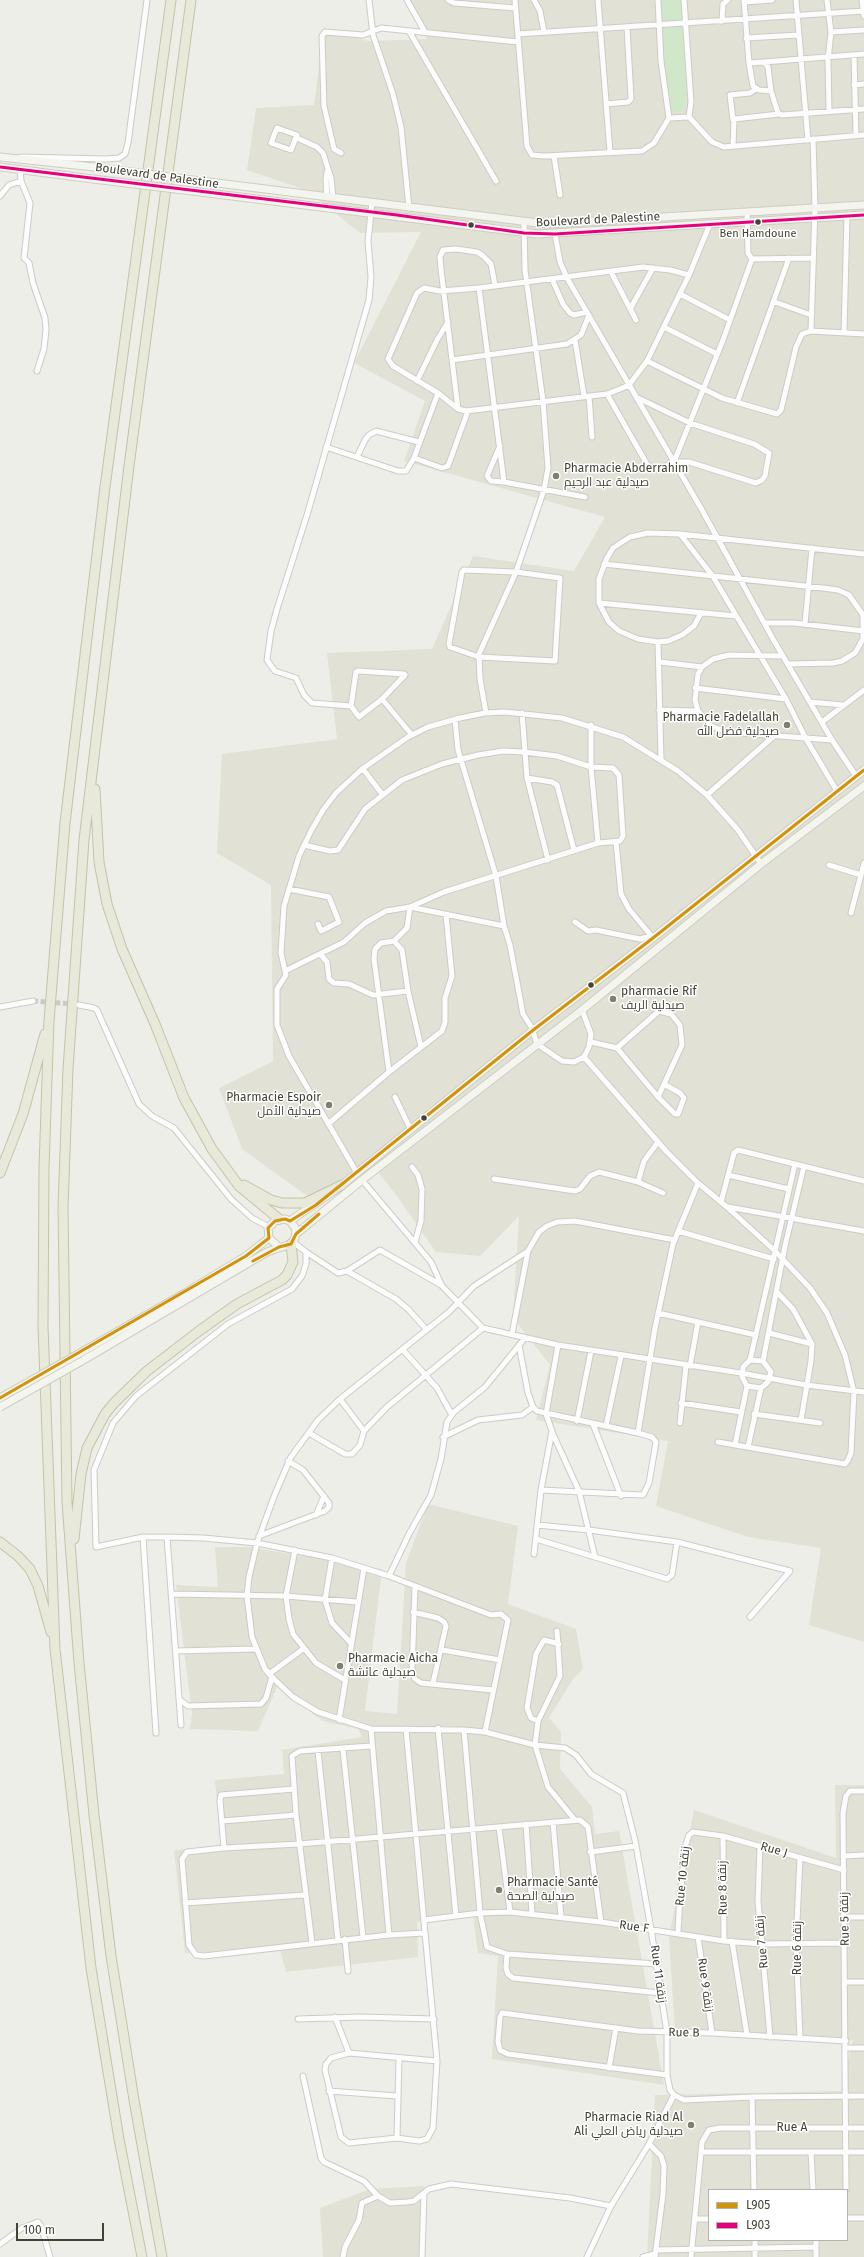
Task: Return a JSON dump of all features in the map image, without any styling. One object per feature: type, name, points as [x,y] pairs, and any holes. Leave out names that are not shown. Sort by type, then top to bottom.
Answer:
[{"type":"highway","points":[[142,2257],[119,2139],[91,1968],[55,1649],[43,1326],[44,1168],[49,1021],[66,823],[86,638],[171,0]]},
{"type":"highway","points":[[162,2257],[134,2100],[110,1948],[94,1815],[79,1663],[72,1550],[67,1502],[63,1207],[68,1068],[84,840],[94,767],[129,466],[191,0]]},
{"type":"highway","points":[[94,767],[99,862],[107,904],[120,942],[184,1098],[202,1133],[227,1170],[252,1198],[279,1219]]},
{"type":"highway","points":[[0,1174],[23,1114],[49,1021]]},
{"type":"highway","points":[[227,1170],[249,1189],[282,1203],[305,1204],[342,1185]]},
{"type":"highway","points":[[72,1550],[76,1531],[81,1474],[86,1455],[105,1414],[114,1403],[147,1372],[194,1336],[237,1304],[282,1280],[287,1275],[293,1262],[292,1243]]},
{"type":"highway","points":[[0,1542],[18,1556],[30,1569],[38,1586],[55,1649]]},
{"type":"street","points":[[19,159],[31,156],[106,159],[119,158],[125,154],[128,143],[147,0]]},
{"type":"street","points":[[369,0],[372,31],[398,117],[409,208]]},
{"type":"street","points":[[407,0],[425,32]]},
{"type":"street","points":[[448,0],[454,3],[515,8]]},
{"type":"street","points":[[515,0],[524,129],[528,151],[532,155],[554,156],[646,150],[654,143],[669,118],[662,75],[658,25],[658,0]]},
{"type":"street","points":[[534,0],[540,11],[544,32]]},
{"type":"street","points":[[598,0],[610,152]]},
{"type":"street","points":[[684,0],[691,102],[689,117]]},
{"type":"street","points":[[756,89],[752,84],[749,63],[746,38],[745,1],[772,0]]},
{"type":"street","points":[[796,0],[805,113],[810,139],[815,208],[811,331]]},
{"type":"street","points":[[827,0],[831,32],[829,56],[829,111]]},
{"type":"street","points":[[862,0],[864,16]]},
{"type":"street","points":[[722,21],[725,1]]},
{"type":"street","points":[[518,34],[864,11]]},
{"type":"street","points":[[606,104],[629,101],[631,99],[627,27]]},
{"type":"street","points":[[341,153],[334,150],[324,106],[322,35],[326,31],[363,35],[380,28],[518,42]]},
{"type":"street","points":[[831,32],[864,30]]},
{"type":"street","points":[[409,31],[496,181]]},
{"type":"street","points":[[746,38],[799,35]]},
{"type":"street","points":[[749,63],[864,54]]},
{"type":"street","points":[[854,55],[856,136]]},
{"type":"street","points":[[764,62],[769,70],[774,105],[779,114]]},
{"type":"street","points":[[854,85],[864,84]]},
{"type":"street","points":[[733,146],[733,120],[730,94],[750,93],[756,89],[771,91]]},
{"type":"street","points":[[733,120],[737,118],[757,118],[779,114],[864,109]]},
{"type":"street","points":[[669,118],[689,117],[715,144],[733,146],[864,135]]},
{"type":"street","points":[[297,138],[293,148],[289,151],[271,143],[275,130],[278,128],[295,133],[297,138],[322,150],[327,172],[331,178],[330,198]]},
{"type":"street","points":[[554,156],[560,195]]},
{"type":"street","name":"Boulevard de Palestine","points":[[0,157],[94,167],[524,223],[560,224],[864,205]]},
{"type":"street","name":"Boulevard de Palestine","points":[[0,167],[370,212],[524,234],[555,234],[864,215]]},
{"type":"street","points":[[20,169],[21,181],[30,203],[24,258],[29,263],[33,283],[45,318],[46,329],[44,349],[37,371]]},
{"type":"street","points":[[0,196],[9,185],[21,181]]},
{"type":"street","points":[[351,706],[312,703],[304,695],[296,678],[275,671],[267,660],[270,631],[276,609],[369,300],[371,277],[368,242],[372,203]]},
{"type":"street","points":[[747,212],[748,253],[752,259]]},
{"type":"street","points":[[688,215],[688,225]]},
{"type":"street","points":[[844,333],[847,216]]},
{"type":"street","points":[[486,712],[480,679],[479,657],[482,646],[516,572],[544,490],[548,468],[543,401],[534,348],[526,282],[524,223]]},
{"type":"street","points":[[689,275],[670,270],[653,268],[567,278],[552,278],[479,288],[440,291],[424,288],[420,290],[388,355],[388,359],[393,366],[438,394],[458,409],[468,411],[607,394],[629,385],[647,361],[689,275],[710,224]]},
{"type":"street","points":[[555,234],[558,256],[567,278],[674,462],[783,656],[832,740],[856,776]]},
{"type":"street","points":[[458,409],[440,256],[443,250],[447,249],[477,252],[482,255],[491,264],[495,285]]},
{"type":"street","points":[[737,403],[790,258]]},
{"type":"street","points":[[752,259],[813,258]]},
{"type":"street","points":[[674,462],[717,354],[752,259]]},
{"type":"street","points":[[630,309],[653,268]]},
{"type":"street","points":[[611,272],[636,320]]},
{"type":"street","points":[[552,278],[563,304],[570,313],[574,315],[588,314]]},
{"type":"street","points":[[479,288],[504,482]]},
{"type":"street","points":[[680,294],[730,320]]},
{"type":"street","points":[[775,302],[811,315]]},
{"type":"street","points":[[452,360],[567,344],[575,340],[584,330],[588,314]]},
{"type":"street","points":[[416,381],[448,322]]},
{"type":"street","points":[[664,327],[717,354]]},
{"type":"street","points":[[647,361],[703,390],[772,414],[780,412],[797,342],[802,334],[811,331],[864,334]]},
{"type":"street","points":[[575,340],[592,437]]},
{"type":"street","points":[[326,447],[404,472],[408,470],[414,458],[438,394]]},
{"type":"street","points":[[607,394],[648,466],[658,470],[674,462],[689,462],[750,482],[759,482],[765,476],[768,453],[766,450],[690,423],[637,398]]},
{"type":"street","points":[[414,458],[442,468],[448,466],[468,411]]},
{"type":"street","points":[[357,457],[365,440],[369,435],[376,431],[420,442]]},
{"type":"street","points":[[500,446],[487,476],[491,481],[585,497]]},
{"type":"street","points":[[701,613],[694,626],[682,635],[668,641],[658,642],[638,639],[619,631],[609,622],[599,603],[598,584],[604,564],[614,548],[630,537],[648,533],[680,534],[863,555]]},
{"type":"street","points":[[680,534],[712,575],[786,699],[806,739],[837,791]]},
{"type":"street","points":[[805,624],[812,548]]},
{"type":"street","points":[[604,564],[832,589],[849,595],[863,615],[864,631],[860,647],[855,653],[842,661],[827,664],[788,664]]},
{"type":"street","points":[[462,571],[516,572],[560,578],[557,658],[554,661],[479,657],[454,650],[449,644],[462,571]]},
{"type":"street","points":[[599,603],[736,616]]},
{"type":"street","points":[[765,623],[805,624],[864,631]]},
{"type":"street","points":[[658,642],[660,662],[659,710],[661,759]]},
{"type":"street","points":[[783,656],[729,654],[713,659],[702,667],[695,688],[696,706],[698,711],[706,722],[722,731],[832,740]]},
{"type":"street","points":[[660,662],[702,667]]},
{"type":"street","points":[[357,672],[405,674],[405,677],[382,698],[359,717],[351,706],[357,672]]},
{"type":"street","points":[[695,688],[786,699]]},
{"type":"street","points":[[822,722],[842,705],[864,690]]},
{"type":"street","points":[[382,698],[412,735]]},
{"type":"street","points":[[810,702],[842,705]]},
{"type":"street","points":[[659,710],[698,711]]},
{"type":"street","points":[[357,1173],[289,1056],[277,1025],[276,989],[286,975],[287,970],[281,953],[284,906],[304,845],[336,793],[363,768],[412,735],[428,727],[486,712],[562,718],[591,725],[623,737],[661,759],[707,795],[738,830],[761,864]]},
{"type":"street","points":[[522,714],[527,778],[548,860]]},
{"type":"street","points":[[455,720],[461,759],[496,876],[504,926],[510,945],[524,1014],[537,1044],[562,1061],[574,1062],[584,1057],[591,1042],[591,1034],[582,1010]]},
{"type":"street","points":[[591,725],[590,767],[598,842]]},
{"type":"street","points":[[707,795],[774,736]]},
{"type":"street","points":[[304,845],[338,850],[365,809],[382,794],[402,780],[425,769],[461,759],[503,751],[524,752],[557,756],[590,767],[613,768],[619,775],[623,836],[620,840],[616,842],[598,842],[548,860],[438,894],[410,908]]},
{"type":"street","points":[[363,768],[382,794]]},
{"type":"street","points":[[290,1221],[342,1185],[410,1128],[532,1031],[774,843],[864,770]]},
{"type":"street","points":[[527,778],[552,782],[557,785],[574,850]]},
{"type":"street","points":[[0,1407],[279,1247],[292,1243],[296,1234],[362,1180],[582,1010],[761,864],[864,786]]},
{"type":"street","points":[[616,842],[621,894],[629,909],[652,937]]},
{"type":"street","points":[[774,843],[779,850]]},
{"type":"street","points":[[851,913],[864,862]]},
{"type":"street","points":[[829,866],[861,875]]},
{"type":"street","points":[[289,889],[329,897],[339,922],[321,931],[318,924]]},
{"type":"street","points":[[389,1072],[374,959],[375,949],[381,943],[394,940],[407,928],[410,908]]},
{"type":"street","points":[[287,970],[344,942],[365,923],[386,911],[410,908],[504,926]]},
{"type":"street","points":[[328,1124],[389,1072],[442,1031],[444,1026],[443,1006],[452,976],[446,915]]},
{"type":"street","points":[[575,922],[588,931],[596,930],[640,939],[652,937]]},
{"type":"street","points":[[394,940],[402,950],[408,991],[421,1048]]},
{"type":"street","points":[[321,954],[327,962],[330,980],[338,984],[350,984],[370,995],[379,996],[408,991]]},
{"type":"street","points":[[0,1007],[33,1001]]},
{"type":"street","points":[[79,1005],[97,1010],[139,1104],[152,1116],[174,1128],[231,1199],[252,1218],[269,1227]]},
{"type":"street","points":[[617,1048],[659,1011],[671,1014],[680,1025],[682,1045],[658,1097]]},
{"type":"street","points":[[591,1042],[617,1048],[658,1097],[675,1114],[680,1112],[684,1098],[680,1093],[664,1084]]},
{"type":"street","points":[[584,1057],[658,1142],[698,1183],[728,1207],[775,1251],[810,1288],[827,1312],[846,1355],[854,1392],[851,1453],[845,1464],[718,1442]]},
{"type":"street","points":[[394,1097],[410,1128]]},
{"type":"street","points":[[638,1182],[644,1161],[658,1142]]},
{"type":"street","points":[[721,1202],[734,1153],[738,1150],[864,1181]]},
{"type":"street","points":[[741,1373],[746,1363],[750,1360],[795,1164]]},
{"type":"street","points":[[763,1361],[777,1292],[782,1258],[804,1166]]},
{"type":"street","points":[[412,1167],[418,1175],[422,1189],[421,1221],[415,1242]]},
{"type":"street","points":[[494,1180],[575,1191],[580,1189],[590,1176],[600,1172],[638,1182],[663,1194]]},
{"type":"street","points":[[728,1175],[789,1189]]},
{"type":"street","points":[[362,1180],[431,1262],[442,1286]]},
{"type":"street","points":[[638,1433],[658,1312],[675,1240],[698,1183]]},
{"type":"street","points":[[728,1207],[864,1231]]},
{"type":"street","points":[[269,1227],[279,1219],[290,1221],[296,1229],[296,1234]]},
{"type":"street","points":[[512,1334],[528,1251],[540,1232],[547,1226],[565,1221],[615,1227],[675,1240]]},
{"type":"street","points":[[269,1227],[269,1238],[279,1247]]},
{"type":"street","points":[[678,1231],[774,1259]]},
{"type":"street","points":[[0,1398],[185,1293],[246,1256],[269,1238]]},
{"type":"street","points":[[292,1243],[338,1273],[347,1271],[380,1250],[442,1286],[460,1302],[483,1328],[558,1345],[620,1356],[770,1377],[806,1385],[864,1392]]},
{"type":"street","name":"Rue 11 زنقة","points":[[528,1251],[474,1286],[460,1302],[426,1329],[403,1350],[340,1399],[309,1433],[288,1461],[259,1536],[247,1596],[248,1617],[255,1649],[271,1676],[293,1698],[305,1705],[339,1720],[371,1729],[438,1728],[485,1732],[535,1745],[565,1748],[576,1755],[590,1774],[623,1793],[636,1846],[657,1964],[660,1993],[667,2032],[667,2075],[670,2090],[674,2095]]},
{"type":"street","points":[[306,1252],[304,1270],[292,1289],[228,1324],[136,1396],[113,1423],[94,1470],[96,1547],[143,1537],[203,1538],[257,1543],[332,1558],[389,1576],[491,1615],[501,1614],[508,1620],[485,1732]]},
{"type":"street","points":[[347,1271],[396,1299],[408,1309],[426,1329]]},
{"type":"street","points":[[777,1292],[793,1309],[812,1344],[812,1361],[806,1385],[801,1420]]},
{"type":"street","points":[[658,1312],[756,1336]]},
{"type":"street","points":[[680,1423],[681,1403],[698,1322]]},
{"type":"street","points":[[309,1433],[345,1454],[351,1455],[360,1445],[364,1431],[387,1407],[483,1328]]},
{"type":"street","points":[[769,1333],[812,1344]]},
{"type":"street","points":[[389,1576],[410,1532],[431,1495],[441,1459],[443,1437],[447,1422],[452,1415],[485,1387],[525,1338]]},
{"type":"street","points":[[519,1345],[528,1393],[533,1408],[539,1413],[638,1433],[652,1437],[656,1442],[646,1491],[639,1496],[621,1496],[578,1491],[541,1490]]},
{"type":"street","points":[[558,1345],[546,1414],[578,1491],[595,1557]]},
{"type":"street","points":[[403,1350],[426,1375],[443,1398],[452,1415]]},
{"type":"street","points":[[577,1421],[591,1351]]},
{"type":"street","points":[[606,1426],[620,1356]]},
{"type":"street","points":[[748,1446],[761,1388],[770,1377],[769,1367],[763,1361],[750,1360]]},
{"type":"street","points":[[735,1445],[747,1386],[741,1373]]},
{"type":"street","points":[[747,1386],[761,1388]]},
{"type":"street","points":[[340,1399],[364,1431]]},
{"type":"street","points":[[681,1403],[741,1412]]},
{"type":"street","points":[[443,1437],[478,1420],[522,1415],[533,1408]]},
{"type":"street","points":[[754,1414],[820,1422]]},
{"type":"street","points":[[593,1424],[621,1496]]},
{"type":"street","points":[[534,1554],[541,1490],[552,1431]]},
{"type":"street","points":[[259,1536],[325,1511],[329,1507],[324,1496],[303,1470],[288,1461]]},
{"type":"street","points":[[316,1514],[324,1496]]},
{"type":"street","points":[[537,1525],[589,1530],[677,1542],[790,1571],[750,1617]]},
{"type":"street","points":[[143,1537],[156,1733]]},
{"type":"street","points":[[167,1537],[181,1725]]},
{"type":"street","points":[[536,1539],[667,1580],[672,1575],[677,1542]]},
{"type":"street","points":[[295,1550],[286,1596],[289,1619],[293,1634],[316,1663],[345,1680]]},
{"type":"street","points":[[332,1558],[325,1600],[332,1623],[350,1642]]},
{"type":"street","points":[[339,1720],[350,1642],[364,1568]]},
{"type":"street","points":[[415,1587],[413,1612],[413,1676],[421,1683],[493,1690]]},
{"type":"street","points":[[171,1594],[286,1596],[357,1602]]},
{"type":"street","points":[[413,1612],[438,1618],[444,1622],[446,1626],[442,1650],[433,1683]]},
{"type":"street","points":[[557,1631],[560,1676],[538,1721],[535,1745],[548,1787],[575,1820]]},
{"type":"street","points":[[538,1721],[531,1718],[527,1708],[536,1654],[544,1640],[559,1644]]},
{"type":"street","points":[[176,1651],[255,1649]]},
{"type":"street","points":[[179,1699],[183,1704],[188,1706],[261,1704],[266,1698],[271,1676],[304,1649]]},
{"type":"street","points":[[442,1650],[500,1660]]},
{"type":"street","points":[[438,1728],[456,1916]]},
{"type":"street","points":[[371,1729],[371,1746],[389,1935]]},
{"type":"street","points":[[406,1729],[437,2061],[432,2133],[427,2139],[419,2141],[397,2138],[346,2142],[340,2134],[325,2070],[326,2064],[334,2056],[349,2053],[437,2061]]},
{"type":"street","points":[[464,1730],[474,1829],[480,1913],[487,1948],[507,1954],[657,1964]]},
{"type":"street","points":[[312,1943],[304,1895],[296,1815],[293,1754],[300,1752],[343,1750],[371,1746]]},
{"type":"street","points":[[343,1750],[363,1937]]},
{"type":"street","points":[[318,1751],[338,1940]]},
{"type":"street","points":[[224,1848],[220,1800],[223,1794],[294,1789]]},
{"type":"street","name":"Rue 5 زنقة","points":[[846,2048],[843,1813],[846,1796],[850,1791],[864,1791]]},
{"type":"street","points":[[222,1821],[296,1815]]},
{"type":"street","points":[[425,1933],[363,1937],[204,1956],[196,1955],[189,1946],[182,1863],[183,1855],[187,1852],[224,1848],[299,1844],[575,1820],[583,1821],[588,1827],[590,1852],[601,1922]]},
{"type":"street","points":[[553,1822],[561,1917]]},
{"type":"street","points":[[526,1824],[532,1914]]},
{"type":"street","points":[[499,1827],[510,1912]]},
{"type":"street","name":"Rue J","points":[[703,1832],[723,1836],[844,1870]]},
{"type":"street","name":"Rue 10 زنقة","points":[[678,1933],[680,1894],[686,1844],[691,1833],[703,1832]]},
{"type":"street","name":"Rue 8 زنقة","points":[[723,1836],[724,1941]]},
{"type":"street","points":[[590,1852],[636,1846]]},
{"type":"street","name":"Rue 7 زنقة","points":[[760,1846],[758,1901],[770,2037]]},
{"type":"street","points":[[844,1856],[864,1855]]},
{"type":"street","name":"Rue 6 زنقة","points":[[800,1858],[796,1944],[800,2038]]},
{"type":"street","points":[[185,1903],[304,1895]]},
{"type":"street","name":"Rue F","points":[[424,1920],[480,1913],[510,1912],[601,1922],[724,1941],[762,1944],[845,1943]]},
{"type":"street","points":[[845,1917],[864,1917]]},
{"type":"street","name":"Rue 9 زنقة","points":[[698,1937],[712,2033]]},
{"type":"street","points":[[345,1940],[348,1971]]},
{"type":"street","points":[[732,1941],[746,2035]]},
{"type":"street","points":[[507,1954],[506,1968],[508,1974],[512,1978],[660,1993]]},
{"type":"street","points":[[845,1982],[864,1982]]},
{"type":"street","name":"Rue B","points":[[609,2068],[519,2057],[503,2052],[498,2042],[502,2012],[616,2028],[846,2041]]},
{"type":"street","points":[[298,2019],[335,2017],[434,2019]]},
{"type":"street","points":[[335,2017],[349,2053]]},
{"type":"street","points":[[616,2028],[609,2068],[667,2075]]},
{"type":"street","points":[[846,2189],[846,2048],[864,2048]]},
{"type":"street","points":[[397,2138],[399,2058]]},
{"type":"street","points":[[303,2076],[321,2158],[324,2162],[364,2181],[378,2196],[390,2203],[414,2201],[424,2193],[438,2186],[451,2184],[570,2198],[611,2206]]},
{"type":"street","points":[[329,2091],[397,2096]]},
{"type":"street","points":[[588,2257],[611,2206],[649,2144],[674,2095],[684,2100],[752,2097],[864,2096]]},
{"type":"street","points":[[752,2097],[754,2128],[754,2189]]},
{"type":"street","name":"Rue A","points":[[701,2152],[702,2142],[706,2132],[712,2128],[864,2128]]},
{"type":"street","points":[[649,2144],[661,2156],[664,2166],[663,2194],[655,2254]]},
{"type":"street","points":[[691,2257],[701,2152],[864,2152]]},
{"type":"street","points":[[811,2152],[813,2189]]},
{"type":"street","points":[[422,2257],[424,2193]]},
{"type":"street","points":[[343,2257],[345,2247],[359,2220],[362,2203],[378,2196]]},
{"type":"street","points":[[848,2218],[864,2218]]},
{"type":"street","points":[[695,2219],[708,2219]]},
{"type":"street","points":[[0,2244],[22,2228],[38,2222],[41,2226],[50,2257]]},
{"type":"street","points":[[755,2241],[755,2257]]},
{"type":"street","points":[[816,2241],[816,2257]]},
{"type":"street","points":[[643,2257],[655,2254],[692,2250],[816,2247]]},
{"type":"shaded area","points":[[408,0],[864,0],[864,1642],[809,1625],[821,1548],[748,1537],[656,1506],[668,1441],[536,1420],[550,1365],[513,1318],[519,1216],[480,1256],[436,1252],[397,1196],[370,1162],[310,1198],[242,1149],[219,1088],[273,1061],[271,885],[217,853],[222,754],[337,739],[327,653],[432,649],[473,556],[574,571],[605,517],[404,461],[425,401],[354,363],[421,232],[360,233],[306,190],[247,170],[256,108],[314,105],[324,28],[368,41],[427,39]]},
{"type":"shaded area","points":[[428,1504],[518,1526],[508,1604],[576,1629],[583,1669],[573,1679],[549,1718],[561,1732],[560,1769],[592,1807],[595,1834],[619,1831],[664,2085],[492,2059],[498,1956],[478,1953],[473,1915],[417,1922],[418,1957],[286,1972],[280,1950],[185,1953],[174,1850],[221,1847],[215,1780],[284,1774],[282,1750],[362,1737],[358,1729],[323,1721],[277,1687],[258,1731],[190,1729],[192,1714],[176,1585],[218,1587],[215,1547],[249,1547],[382,1569],[365,1711],[397,1714],[406,1563]]},
{"type":"shaded area","points":[[835,1785],[864,1785],[864,2257],[647,2257],[655,2095],[841,2091],[853,2040],[675,2032],[669,1937],[694,1810],[836,1858]]},
{"type":"shaded area","points":[[424,2186],[420,2257],[323,2257],[320,2208],[370,2189]]},
{"type":"green space","points":[[658,0],[681,0],[687,103],[684,109],[673,113],[666,111]]},
{"type":"tunnel","points":[[33,1001],[74,1004]]},
{"type":"transit line","name":"L903","points":[[0,167],[397,215],[524,233],[555,234],[864,215]]},
{"type":"transit line","name":"L905","points":[[0,1398],[246,1256],[269,1238],[268,1228],[275,1221],[285,1219],[290,1221],[316,1205],[532,1031],[653,938],[864,770]]},
{"type":"transit line","name":"L905","points":[[253,1261],[279,1247],[291,1244],[296,1234],[319,1214]]},
{"type":"place","name":"Ben Hamdoune","points":[[758,222]]},
{"type":"place","name":"Pharmacie Abderrahim صيدلية عبد الرحيم","points":[[556,476]]},
{"type":"place","name":"Pharmacie Fadelallah صيدلية فضل الله","points":[[787,725]]},
{"type":"place","name":"pharmacie Rif صيدلية الريف","points":[[613,999]]},
{"type":"place","name":"Pharmacie Espoir صيدلية الأمل","points":[[329,1105]]},
{"type":"place","name":"Pharmacie Aicha صيدلية عائشة","points":[[340,1666]]},
{"type":"place","name":"Pharmacie Santé صيدلية الصحة","points":[[499,1890]]},
{"type":"place","name":"Pharmacie Riad Al Ali صيدلية رياض العلي","points":[[691,2125]]}]
